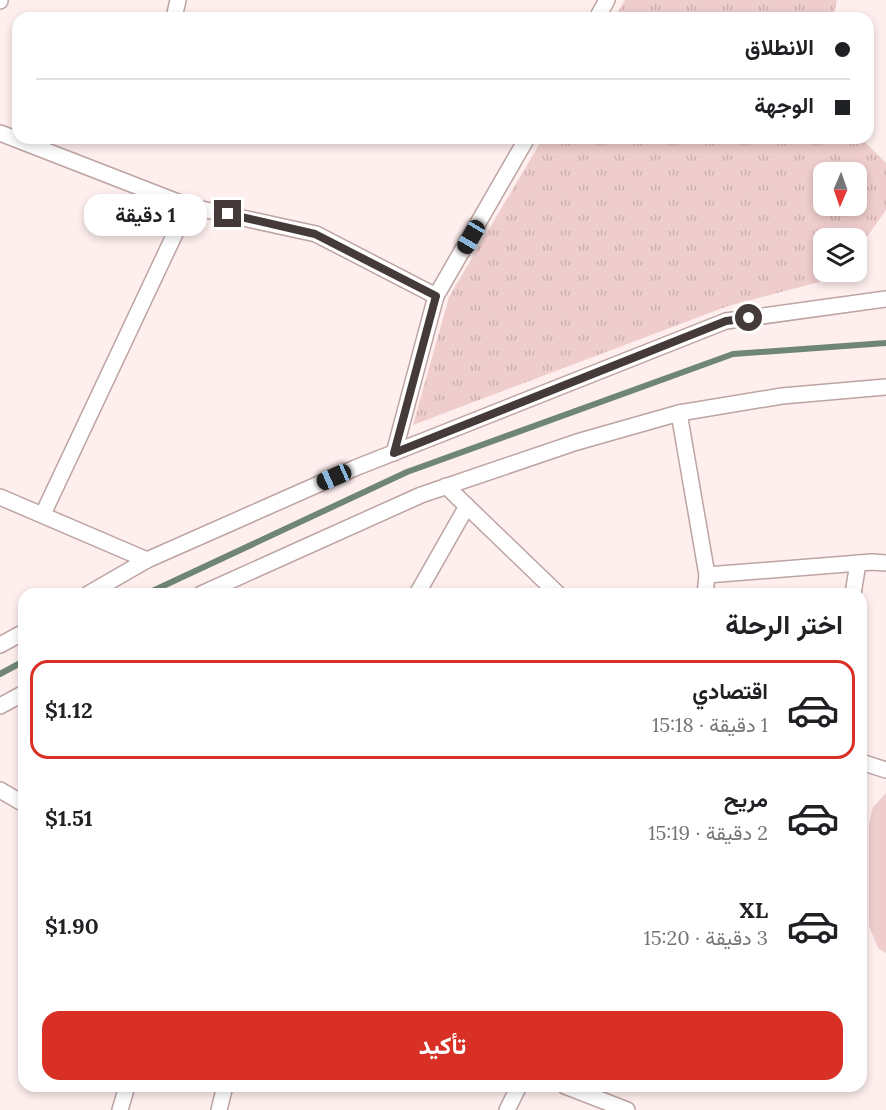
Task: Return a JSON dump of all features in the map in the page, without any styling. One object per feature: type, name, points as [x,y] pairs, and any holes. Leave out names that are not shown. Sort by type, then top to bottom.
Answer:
[{"type":"street","points":[[28,144],[188,206],[315,234],[436,296]]},
{"type":"street","points":[[394,453],[436,296],[524,144]]},
{"type":"street","points":[[44,514],[188,206]]},
{"type":"street","points":[[98,588],[147,560],[355,468],[726,321],[886,299]]},
{"type":"street","points":[[214,588],[421,495],[577,442],[679,413],[782,396],[886,387]]},
{"type":"street","points":[[679,413],[707,575],[706,588]]},
{"type":"street","points":[[446,486],[552,588]]},
{"type":"street","points":[[0,497],[147,560]]},
{"type":"street","points":[[420,588],[467,506]]},
{"type":"street","points":[[707,575],[858,563],[886,563]]},
{"type":"street","points":[[854,588],[858,563]]},
{"type":"street","points":[[0,645],[18,635]]},
{"type":"street","points":[[0,706],[18,696]]},
{"type":"street","points":[[867,764],[886,770]]},
{"type":"street","points":[[0,790],[18,800]]},
{"type":"street","points":[[120,1110],[125,1092]]},
{"type":"street","points":[[219,1110],[224,1092]]},
{"type":"street","points":[[507,1110],[516,1092]]},
{"type":"street","points":[[580,1092],[627,1110]]},
{"type":"green space","points":[[625,0],[837,0],[834,12],[618,12]]},
{"type":"green space","points":[[539,144],[867,144],[886,163],[886,210],[867,237],[867,228],[813,228],[813,282],[819,282],[728,306],[413,425],[449,297]]},
{"type":"green space","points":[[886,793],[886,953],[878,948],[869,926],[869,824],[873,807]]},
{"type":"waterway","points":[[159,588],[407,472],[733,354],[886,343]]},
{"type":"waterway","points":[[0,674],[18,664]]},
{"type":"route","points":[[228,214],[315,234],[436,296],[394,453],[726,321],[749,318]]}]
